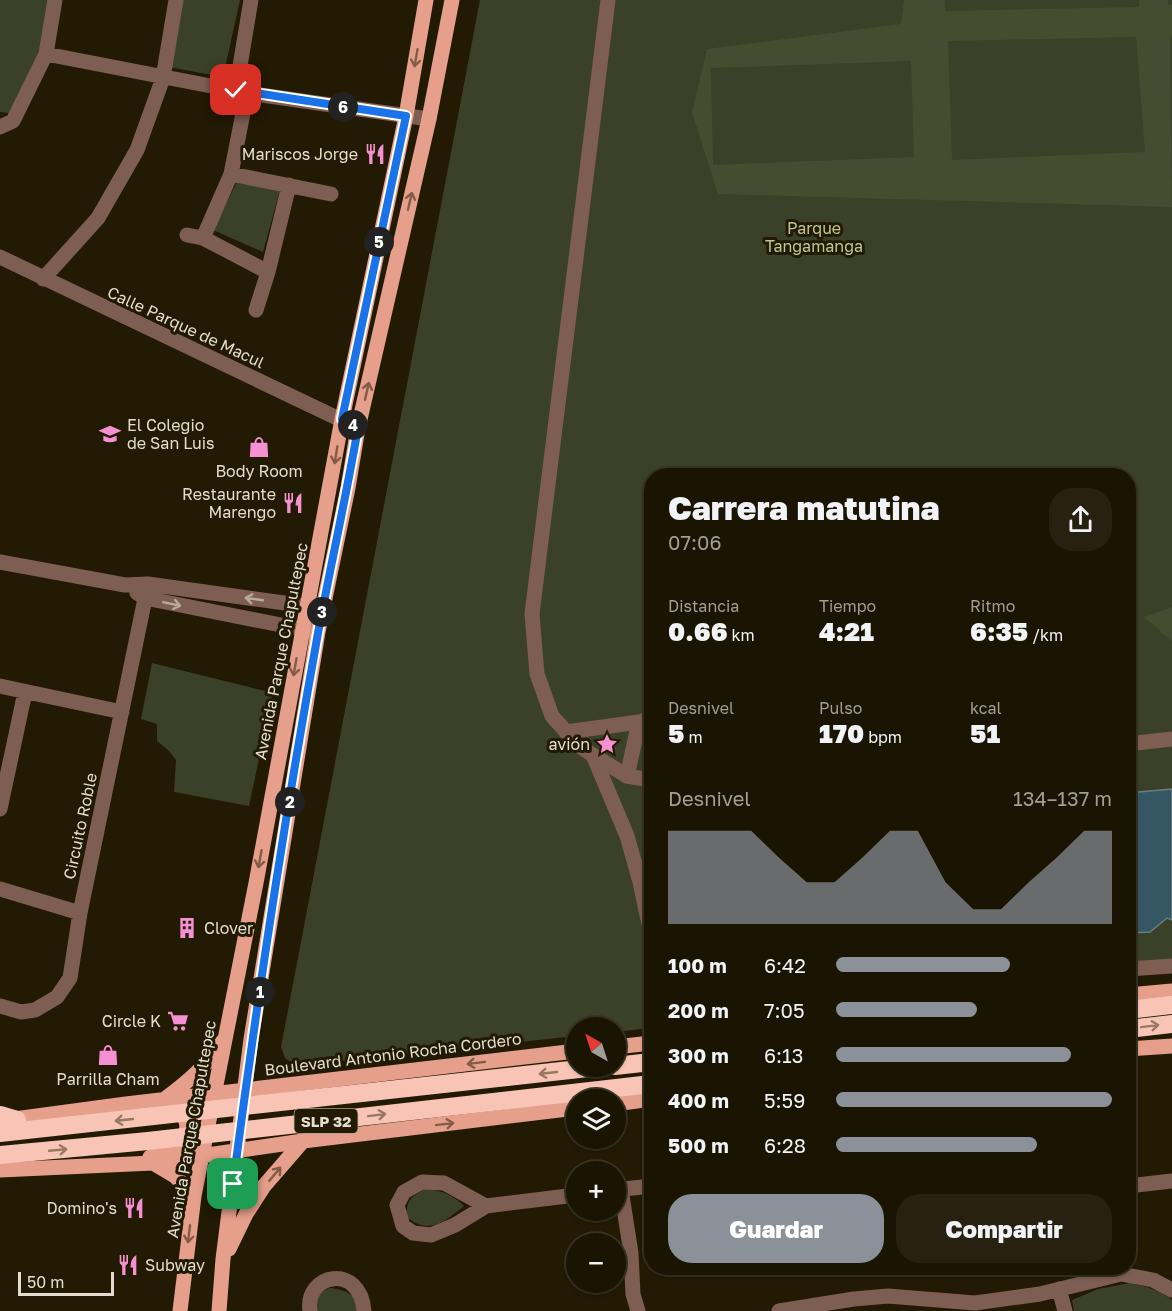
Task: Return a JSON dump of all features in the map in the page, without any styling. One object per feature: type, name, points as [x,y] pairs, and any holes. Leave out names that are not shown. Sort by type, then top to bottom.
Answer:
[{"type":"highway","points":[[1136,1009],[1172,1005]]},
{"type":"highway","points":[[1136,1028],[1172,1024]]},
{"type":"highway","points":[[626,1064],[644,1063]]},
{"type":"highway","name":"SLP 32","points":[[0,1133],[566,1070]]},
{"type":"highway","name":"SLP 32","points":[[0,1155],[148,1141],[644,1085]]},
{"type":"main road","name":"Avenida Parque Chapultepec","points":[[180,1311],[194,1196],[216,1094],[342,419],[406,116],[426,0]]},
{"type":"main road","name":"Avenida Parque Chapultepec","points":[[219,1311],[223,1259],[252,1039],[318,632],[358,428],[429,119],[452,0]]},
{"type":"main road","points":[[1136,994],[1172,991]]},
{"type":"main road","points":[[164,1100],[211,1059],[226,1036]]},
{"type":"main road","points":[[626,1046],[644,1044]]},
{"type":"main road","points":[[1136,1048],[1172,1046]]},
{"type":"main road","name":"Boulevard Antonio Rocha Cordero","points":[[6,1118],[566,1052]]},
{"type":"main road","points":[[303,1141],[287,1120],[287,1112],[289,1098],[296,1089],[307,1082]]},
{"type":"main road","points":[[626,1103],[644,1101]]},
{"type":"main road","points":[[126,1104],[172,1107],[181,1112],[187,1121],[187,1130],[182,1142],[173,1148],[130,1164]]},
{"type":"main road","points":[[0,1170],[153,1163],[303,1141],[566,1109]]},
{"type":"main road","points":[[223,1259],[246,1214],[264,1186],[303,1141]]},
{"type":"main road","points":[[153,1163],[174,1176],[194,1196]]},
{"type":"street","points":[[0,127],[13,121],[46,54],[55,0]]},
{"type":"street","points":[[43,279],[98,218],[137,150],[163,78],[176,0]]},
{"type":"street","points":[[203,238],[231,174],[251,0]]},
{"type":"street","points":[[608,0],[532,614],[537,674],[552,716],[579,746],[627,776],[644,779]]},
{"type":"street","points":[[46,54],[163,78],[429,119]]},
{"type":"street","points":[[231,174],[331,194]]},
{"type":"street","points":[[256,310],[268,272],[289,185]]},
{"type":"street","points":[[187,235],[203,238],[268,272]]},
{"type":"street","name":"Calle Parque de Macul","points":[[0,258],[358,428]]},
{"type":"street","points":[[0,562],[125,585],[302,630],[318,632]]},
{"type":"street","points":[[147,591],[323,609]]},
{"type":"street","name":"Circuito Roble","points":[[0,1006],[21,1012],[35,1010],[57,997],[70,978],[80,913],[147,591]]},
{"type":"street","points":[[0,686],[122,712]]},
{"type":"street","points":[[0,809],[25,692]]},
{"type":"street","points":[[566,732],[644,720]]},
{"type":"street","points":[[627,776],[644,723]]},
{"type":"street","points":[[1136,743],[1172,739]]},
{"type":"street","points":[[593,755],[627,836],[644,901]]},
{"type":"street","points":[[0,889],[80,913]]},
{"type":"street","points":[[1136,968],[1172,966]]},
{"type":"street","points":[[1136,1184],[1172,1181]]},
{"type":"street","points":[[486,1206],[444,1183],[422,1182],[404,1192],[397,1205],[403,1226],[413,1233],[431,1235],[455,1225],[486,1206],[566,1196]]},
{"type":"street","points":[[626,1189],[644,1187]]},
{"type":"street","points":[[624,1221],[631,1253],[633,1294],[638,1311]]},
{"type":"street","points":[[779,1311],[888,1296],[975,1302],[1040,1294],[1107,1275]]},
{"type":"street","points":[[1135,1275],[1153,1280],[1172,1290]]},
{"type":"street","points":[[310,1311],[309,1304],[317,1287],[329,1279],[339,1277],[350,1282],[363,1298],[364,1311]]},
{"type":"street","points":[[1059,1289],[1065,1311]]},
{"type":"green space","points":[[0,0],[49,0],[45,48],[9,113],[0,112]]},
{"type":"green space","points":[[181,0],[240,0],[223,77],[169,67]]},
{"type":"green space","name":"Parque Tangamanga","points":[[480,0],[1172,0],[1172,971],[1136,975],[1136,468],[644,468],[644,1029],[626,1031],[626,1017],[566,1017],[566,1037],[296,1066],[285,1058],[281,1047]]},
{"type":"green space","points":[[904,0],[945,0],[945,11],[1139,7],[1139,0],[1168,0],[1168,5],[1172,5],[1172,36],[1170,37],[1172,207],[718,194],[692,112],[707,49],[901,24]],"holes":[[[1136,37],[1145,152],[952,160],[948,41]],[[911,61],[914,157],[713,165],[711,68]]]},
{"type":"green space","points":[[240,176],[281,186],[263,252],[213,230]]},
{"type":"green space","points":[[1172,607],[1172,641],[1144,617]]},
{"type":"green space","points":[[152,663],[273,693],[249,806],[174,792],[176,760],[157,741],[157,724],[141,719]]},
{"type":"green space","points":[[425,1189],[446,1194],[464,1206],[437,1224],[430,1226],[415,1223],[407,1217],[407,1206],[413,1197]]},
{"type":"green space","points":[[1130,1283],[1152,1289],[1172,1300],[1172,1311],[1074,1311],[1072,1300],[1098,1289]]},
{"type":"green space","points":[[330,1288],[350,1294],[357,1301],[361,1311],[315,1311],[315,1305],[321,1292]]},
{"type":"water","points":[[1172,789],[1172,920],[1167,918],[1150,932],[1136,933],[1136,792]]},
{"type":"place","name":"Mariscos Jorge","points":[[375,154]]},
{"type":"place","name":"El Colegio de San Luis","points":[[110,434]]},
{"type":"place","name":"Body Room","points":[[259,447]]},
{"type":"place","name":"Restaurante Marengo","points":[[293,503]]},
{"type":"place","name":"avión","points":[[607,744]]},
{"type":"place","name":"Clover","points":[[187,928]]},
{"type":"place","name":"Circle K","points":[[178,1021]]},
{"type":"place","name":"Parrilla Cham","points":[[108,1055]]},
{"type":"place","name":"Domino's","points":[[134,1208]]},
{"type":"place","name":"Subway","points":[[128,1265]]},
{"type":"route","points":[[233,1184],[252,1039],[301,734],[318,632],[358,428],[342,419],[406,116],[236,90]]}]
